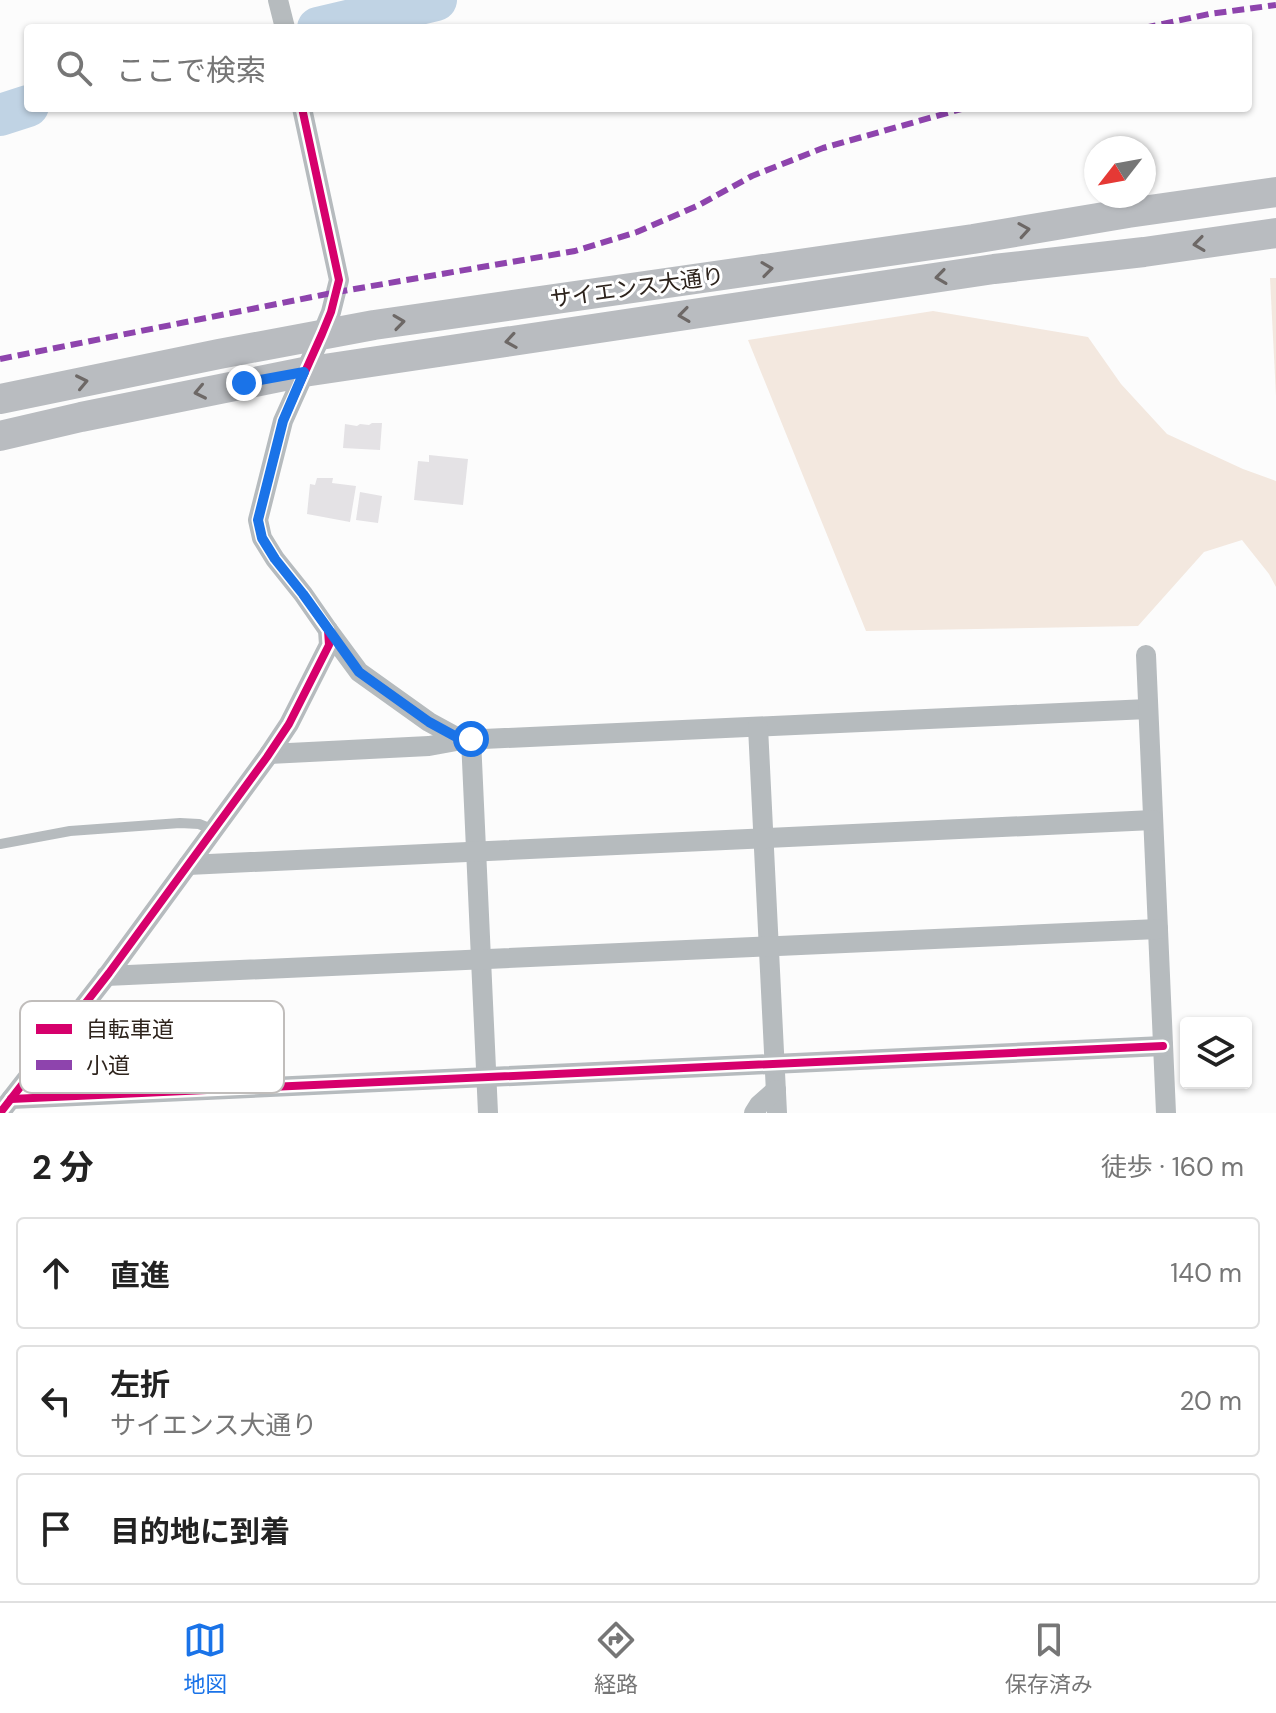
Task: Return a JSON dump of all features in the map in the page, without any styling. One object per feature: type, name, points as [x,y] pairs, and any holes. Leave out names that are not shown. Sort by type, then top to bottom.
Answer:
[{"type":"main road","name":"サイエンス大通り","points":[[0,399],[322,334],[1276,192]]},
{"type":"main road","name":"サイエンス大通り","points":[[0,436],[304,372],[994,269],[1276,233]]},
{"type":"street","points":[[303,112],[339,280],[331,312],[283,421],[258,520],[262,538],[359,672],[429,722],[466,740]]},
{"type":"street","points":[[87,1001],[289,724],[329,645],[328,630]]},
{"type":"street","points":[[1146,655],[1166,1113]]},
{"type":"street","points":[[269,754],[429,746],[466,740],[1148,709]]},
{"type":"street","points":[[758,727],[777,1113]]},
{"type":"street","points":[[466,740],[476,852],[488,1113]]},
{"type":"street","points":[[188,865],[1153,820]]},
{"type":"street","points":[[106,976],[1158,929]]},
{"type":"street","points":[[284,1089],[1163,1046]]},
{"type":"street","points":[[6,1106],[20,1088]]},
{"type":"street","points":[[754,1113],[776,1090]]},
{"type":"street","points":[[6,1106],[221,1093]]},
{"type":"lane","points":[[0,844],[70,831],[180,823],[199,824],[214,830]]},
{"type":"shaded area","points":[[1270,278],[1276,278],[1276,396]]},
{"type":"shaded area","points":[[933,311],[1088,337],[1121,384],[1167,434],[1276,481],[1276,587],[1242,540],[1204,552],[1138,626],[866,631],[748,340]]},
{"type":"building","points":[[382,423],[380,450],[343,448],[345,424],[357,426]]},
{"type":"building","points":[[429,455],[468,459],[463,505],[414,500],[418,461],[429,462]]},
{"type":"building","points":[[317,478],[333,478],[332,483],[356,486],[350,522],[307,514],[310,484],[315,485]]},
{"type":"building","points":[[360,492],[382,496],[378,523],[356,520]]},
{"type":"waterway","points":[[335,24],[436,0]]},
{"type":"waterway","points":[[0,115],[24,107]]},
{"type":"marked path","points":[[1163,24],[1276,5]]},
{"type":"marked path","points":[[0,359],[337,292],[575,251],[637,232],[697,206],[752,176],[823,148],[951,112]]},
{"type":"cycle path","points":[[87,1001],[267,757],[289,724],[329,645],[328,630],[275,559],[262,538],[258,520],[283,421],[331,312],[339,280],[303,112]]},
{"type":"cycle path","points":[[284,1086],[1163,1046]]},
{"type":"cycle path","points":[[0,1113],[20,1087]]},
{"type":"cycle path","points":[[11,1099],[141,1093]]},
{"type":"route","points":[[244,383],[304,372],[283,421],[258,520],[262,538],[275,559],[359,672],[429,722],[462,740],[471,739]]}]
